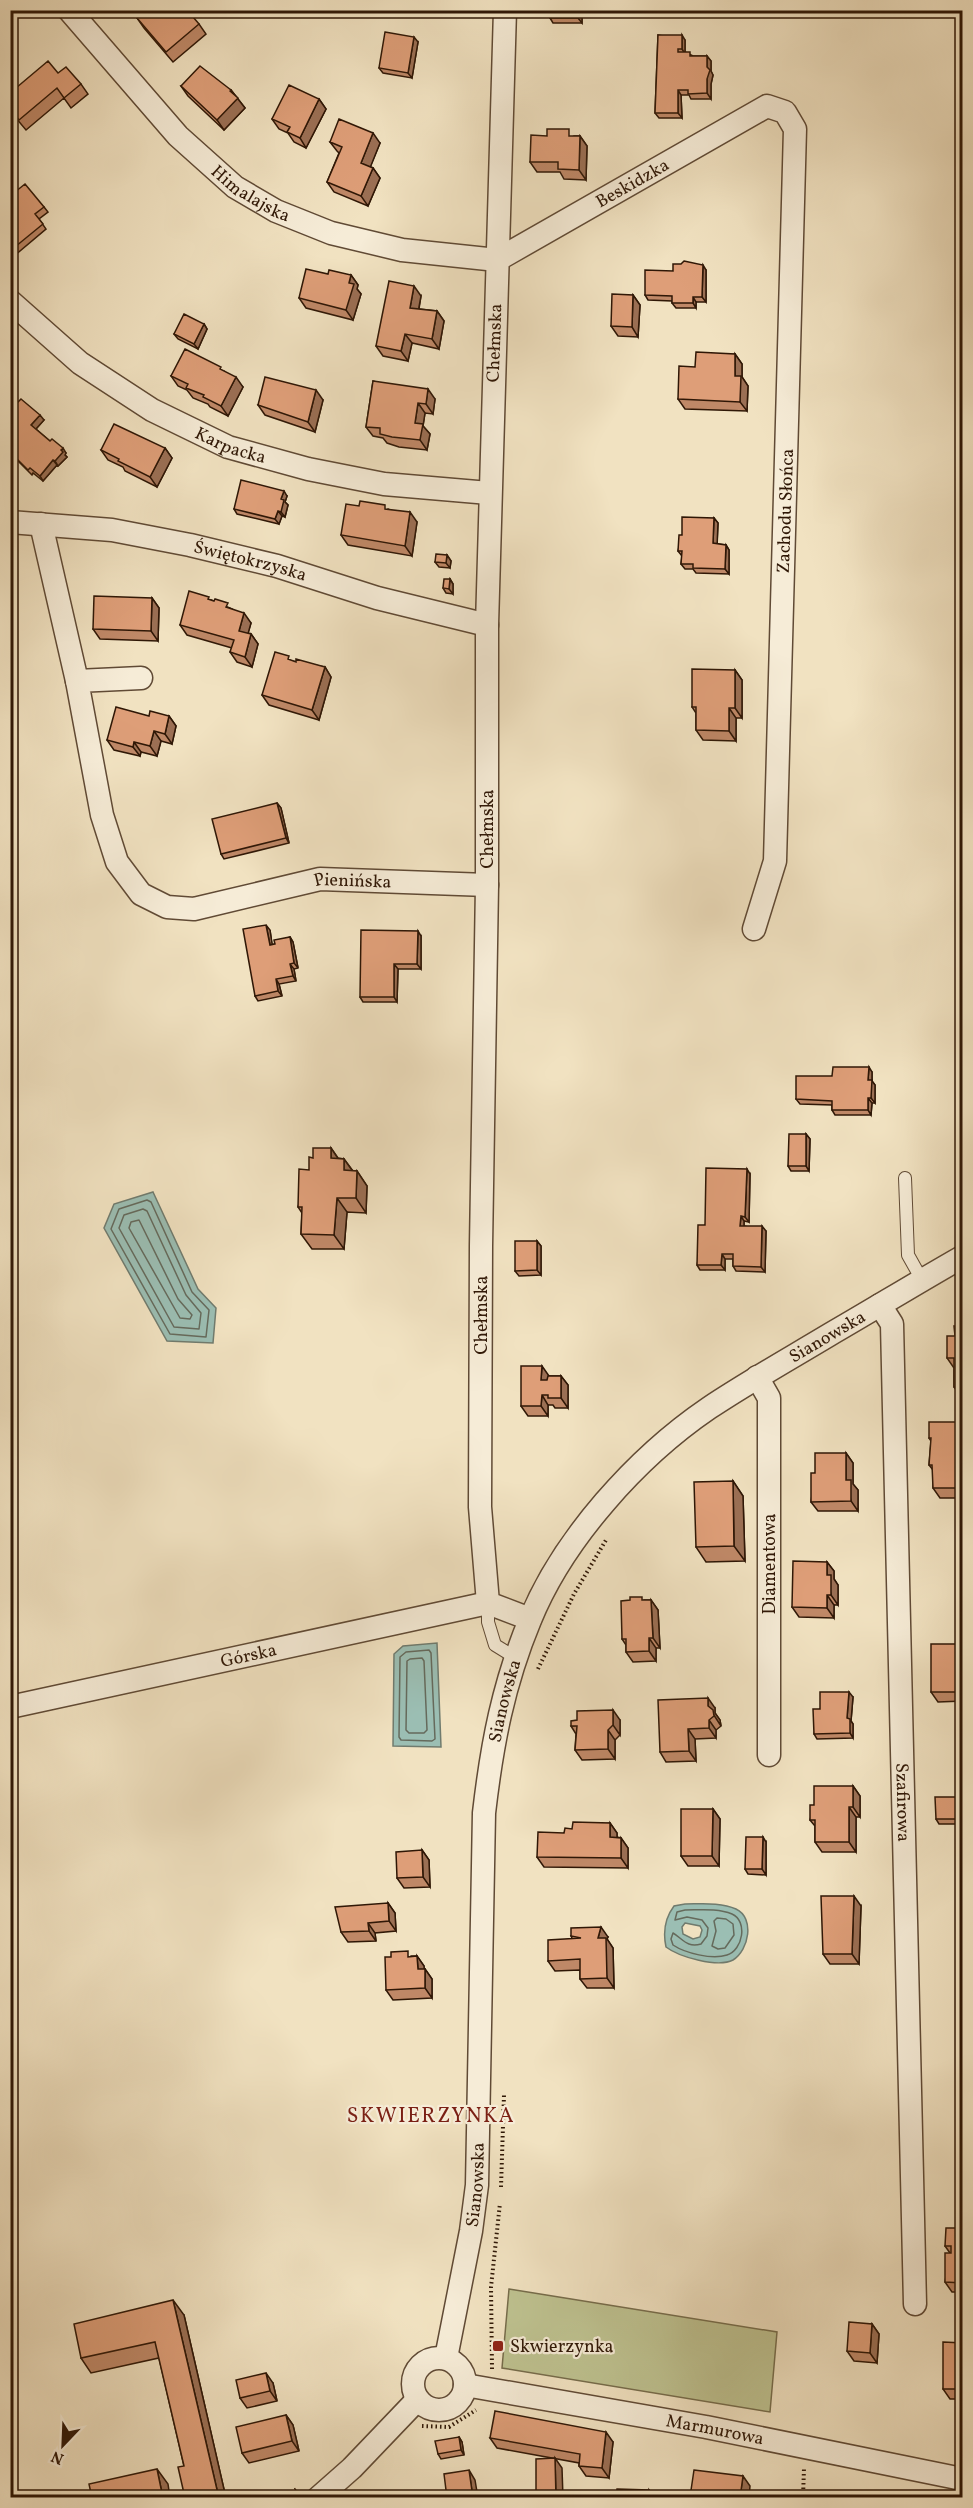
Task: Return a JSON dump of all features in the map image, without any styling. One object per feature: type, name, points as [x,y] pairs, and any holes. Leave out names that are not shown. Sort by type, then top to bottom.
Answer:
[{"type":"street","name":"Himalajska","points":[[69,10],[178,136],[235,187],[276,211],[331,233],[402,250],[497,260]]},
{"type":"street","name":"Chełmska","points":[[488,1603],[480,1507],[481,1246],[487,885],[487,625],[489,493],[505,10]]},
{"type":"street","name":"Beskidzka","points":[[497,260],[767,106]]},
{"type":"street","name":"Zachodu Słońca","points":[[753,929],[775,861],[795,141],[795,129],[784,112],[767,106]]},
{"type":"street","name":"Karpacka","points":[[10,301],[80,363],[152,410],[228,447],[308,469],[384,484],[489,493]]},
{"type":"street","name":"Świętokrzyska","points":[[10,522],[112,530],[190,545],[277,566],[377,598],[487,625]]},
{"type":"street","points":[[41,524],[77,681],[141,678]]},
{"type":"street","name":"Pienińska","points":[[77,681],[102,815],[117,862],[141,894],[166,907],[194,909],[320,879],[487,885]]},
{"type":"street","name":"Sianowska","points":[[446,2358],[471,2230],[477,2185],[484,1813],[491,1754],[503,1697],[530,1619],[557,1566],[597,1509],[647,1459],[707,1410],[757,1377],[963,1257]]},
{"type":"street","name":"Szafirowa","points":[[880,1305],[892,1324],[915,2304]]},
{"type":"street","name":"Diamentowa","points":[[757,1377],[769,1398],[769,1755]]},
{"type":"street","points":[[488,1603],[530,1619]]},
{"type":"street","name":"Górska","points":[[10,1707],[488,1603]]},
{"type":"street","points":[[446,2358],[460,2369],[465,2385],[458,2402],[442,2410],[429,2408],[417,2400],[413,2386],[416,2370],[428,2360],[446,2358]]},
{"type":"street","name":"Marmurowa","points":[[465,2385],[706,2427],[963,2480]]},
{"type":"street","points":[[318,2498],[352,2468],[417,2400]]},
{"type":"lane","points":[[905,1178],[908,1255],[922,1280]]},
{"type":"lane","points":[[488,1603],[488,1622],[495,1645],[516,1658]]},
{"type":"path","points":[[535,1676],[574,1594],[607,1537]]},
{"type":"path","points":[[416,2426],[449,2427],[481,2406],[490,2406],[493,2390],[491,2287],[503,2169],[504,2085]]},
{"type":"path","points":[[803,2498],[804,2447]]},
{"type":"green space","points":[[509,2289],[777,2332],[770,2412],[502,2368]]},
{"type":"water","points":[[153,1192],[198,1289],[216,1308],[213,1343],[167,1341],[104,1228],[114,1204]]},
{"type":"water","points":[[437,1643],[441,1747],[393,1746],[394,1654],[403,1646]]},
{"type":"water","points":[[724,1905],[742,1913],[748,1926],[748,1934],[739,1955],[733,1960],[718,1963],[689,1958],[666,1947],[665,1931],[674,1906]],"holes":[[[685,1923],[700,1926],[702,1930],[700,1937],[693,1939],[683,1934],[682,1927]]]},
{"type":"building","points":[[145,10],[180,10],[184,15],[188,11],[199,24],[166,52],[137,18]]},
{"type":"building","points":[[550,10],[578,10],[578,18],[550,18]]},
{"type":"building","points":[[385,32],[414,37],[408,73],[379,68]]},
{"type":"building","points":[[658,35],[682,35],[682,49],[678,49],[678,52],[690,52],[690,56],[707,56],[707,67],[710,70],[707,79],[707,93],[688,94],[688,90],[678,90],[678,113],[655,113]]},
{"type":"building","points":[[48,61],[58,73],[66,67],[81,84],[64,98],[57,88],[19,120],[10,109],[10,93]]},
{"type":"building","points":[[200,66],[238,98],[217,120],[181,86]]},
{"type":"building","points":[[289,85],[319,99],[300,138],[287,132],[290,127],[272,119]]},
{"type":"building","points":[[339,119],[373,133],[361,163],[373,168],[361,196],[327,182],[342,147],[330,142]]},
{"type":"building","points":[[547,129],[569,129],[569,136],[580,136],[579,170],[558,169],[558,162],[530,162],[531,135],[547,136]]},
{"type":"building","points":[[25,184],[44,207],[35,214],[43,224],[10,251],[10,196]]},
{"type":"building","points":[[684,261],[703,265],[702,297],[693,297],[693,303],[672,303],[672,296],[645,295],[645,270],[673,271],[673,264],[681,264]]},
{"type":"building","points":[[306,269],[328,274],[329,270],[351,275],[349,283],[354,284],[346,310],[299,298]]},
{"type":"building","points":[[389,281],[414,286],[410,308],[437,311],[432,339],[405,334],[401,351],[376,346]]},
{"type":"building","points":[[612,294],[633,295],[632,327],[611,326]]},
{"type":"building","points":[[184,314],[204,324],[194,344],[174,334]]},
{"type":"building","points":[[185,349],[236,377],[221,406],[203,397],[204,395],[186,388],[188,384],[171,376]]},
{"type":"building","points":[[696,352],[735,354],[735,376],[741,376],[740,402],[678,399],[679,366],[695,367]]},
{"type":"building","points":[[265,377],[316,390],[308,422],[258,405]]},
{"type":"building","points":[[373,381],[428,389],[426,404],[418,403],[415,423],[423,424],[420,440],[392,437],[380,434],[380,428],[366,427]]},
{"type":"building","points":[[21,399],[40,415],[31,425],[50,441],[52,439],[63,448],[61,450],[63,452],[40,476],[30,468],[28,470],[10,452],[10,410]]},
{"type":"building","points":[[114,424],[165,448],[150,477],[101,450]]},
{"type":"building","points":[[241,480],[284,491],[281,499],[284,500],[281,512],[278,511],[275,519],[234,509]]},
{"type":"building","points":[[360,501],[385,505],[385,509],[410,512],[405,546],[341,535],[346,504],[359,506]]},
{"type":"building","points":[[682,517],[714,518],[713,543],[726,545],[725,569],[693,568],[693,564],[681,564],[682,551],[678,551],[679,535],[682,535]]},
{"type":"building","points":[[436,554],[447,555],[446,563],[435,562]]},
{"type":"building","points":[[444,579],[450,579],[449,589],[443,588]]},
{"type":"building","points":[[189,591],[209,597],[208,599],[214,601],[215,599],[228,603],[226,607],[244,613],[239,631],[251,634],[245,657],[230,652],[234,640],[180,625]]},
{"type":"building","points":[[94,596],[152,598],[151,631],[93,629]]},
{"type":"building","points":[[275,652],[289,656],[288,659],[296,662],[296,659],[325,667],[312,710],[262,695]]},
{"type":"building","points":[[692,669],[735,670],[735,708],[729,708],[729,731],[696,730],[696,707],[692,707]]},
{"type":"building","points":[[116,707],[149,716],[150,711],[169,716],[165,734],[154,731],[150,746],[134,742],[133,747],[107,740]]},
{"type":"building","points":[[277,803],[286,838],[221,854],[212,819]]},
{"type":"building","points":[[266,925],[270,945],[275,944],[274,940],[290,937],[294,963],[290,964],[293,976],[276,979],[278,991],[255,996],[243,929]]},
{"type":"building","points":[[361,930],[418,931],[417,964],[394,964],[394,997],[360,997]]},
{"type":"building","points":[[833,1067],[869,1067],[868,1080],[872,1080],[868,1110],[832,1110],[832,1101],[796,1099],[796,1076],[832,1076]]},
{"type":"building","points":[[789,1134],[806,1134],[806,1166],[788,1166]]},
{"type":"building","points":[[313,1148],[331,1148],[331,1158],[344,1159],[344,1170],[357,1171],[356,1198],[337,1198],[334,1235],[301,1234],[302,1207],[298,1207],[299,1169],[309,1170],[309,1157],[313,1158]]},
{"type":"building","points":[[706,1168],[747,1169],[745,1217],[741,1216],[740,1226],[762,1226],[761,1267],[733,1266],[733,1254],[722,1254],[721,1265],[697,1265],[698,1225],[705,1225]]},
{"type":"building","points":[[515,1241],[537,1241],[537,1270],[515,1271]]},
{"type":"building","points":[[954,1326],[963,1326],[963,1387],[954,1387],[954,1358],[947,1358],[947,1336],[955,1336]]},
{"type":"building","points":[[521,1366],[542,1366],[541,1380],[547,1380],[548,1376],[561,1376],[561,1398],[548,1398],[548,1395],[542,1395],[541,1406],[521,1406]]},
{"type":"building","points":[[929,1422],[963,1422],[963,1488],[933,1488],[932,1465],[929,1465],[931,1438],[929,1438]]},
{"type":"building","points":[[815,1453],[846,1453],[846,1480],[851,1480],[851,1501],[811,1502],[811,1473],[815,1473]]},
{"type":"building","points":[[733,1481],[734,1546],[696,1547],[694,1482]]},
{"type":"building","points":[[793,1561],[827,1562],[827,1575],[831,1575],[831,1595],[827,1595],[827,1608],[792,1607]]},
{"type":"building","points":[[630,1597],[651,1600],[653,1638],[649,1638],[649,1651],[626,1652],[626,1639],[622,1639],[621,1601],[630,1600]]},
{"type":"building","points":[[931,1644],[957,1644],[958,1692],[931,1692]]},
{"type":"building","points":[[820,1692],[849,1692],[847,1718],[850,1719],[850,1733],[814,1734],[813,1709],[820,1709]]},
{"type":"building","points":[[708,1698],[708,1706],[713,1710],[714,1716],[709,1720],[709,1728],[688,1729],[689,1751],[660,1752],[658,1700]]},
{"type":"building","points":[[613,1710],[613,1725],[608,1730],[608,1749],[575,1750],[577,1726],[571,1726],[571,1721],[577,1720],[577,1711]]},
{"type":"building","points":[[956,1772],[963,1772],[963,1819],[936,1819],[935,1797],[956,1797]]},
{"type":"building","points":[[814,1786],[853,1786],[853,1807],[849,1807],[849,1842],[815,1842],[815,1820],[810,1820],[810,1805],[814,1805]]},
{"type":"building","points":[[681,1809],[713,1809],[712,1856],[681,1856]]},
{"type":"building","points":[[573,1822],[610,1823],[610,1837],[621,1838],[621,1858],[537,1857],[538,1832],[564,1833],[565,1828],[572,1829]]},
{"type":"building","points":[[746,1837],[763,1837],[762,1869],[745,1869]]},
{"type":"building","points":[[422,1850],[423,1877],[397,1878],[396,1852]]},
{"type":"building","points":[[821,1896],[854,1896],[852,1954],[823,1954]]},
{"type":"building","points":[[388,1903],[389,1921],[368,1923],[369,1931],[341,1932],[335,1907]]},
{"type":"building","points":[[601,1927],[598,1938],[606,1938],[607,1978],[580,1979],[580,1959],[548,1961],[548,1940],[581,1938],[571,1936],[571,1928]]},
{"type":"building","points":[[408,1951],[408,1957],[417,1956],[418,1969],[425,1969],[425,1988],[386,1990],[385,1957],[391,1957],[391,1952]]},
{"type":"building","points":[[946,2228],[963,2228],[963,2283],[945,2282],[945,2253],[951,2253],[951,2246],[945,2246]]},
{"type":"building","points":[[173,2300],[218,2494],[201,2498],[185,2498],[178,2467],[184,2466],[155,2342],[81,2358],[74,2324]]},
{"type":"building","points":[[849,2322],[872,2324],[870,2353],[847,2351]]},
{"type":"building","points":[[943,2342],[963,2343],[963,2389],[943,2389]]},
{"type":"building","points":[[266,2373],[270,2391],[240,2398],[236,2380]]},
{"type":"building","points":[[495,2411],[606,2432],[602,2468],[579,2466],[580,2454],[490,2438]]},
{"type":"building","points":[[286,2415],[292,2441],[242,2453],[236,2427]]},
{"type":"building","points":[[459,2437],[461,2450],[438,2454],[435,2441]]},
{"type":"building","points":[[555,2458],[556,2498],[536,2498],[536,2459]]},
{"type":"building","points":[[157,2469],[163,2498],[92,2498],[89,2484]]},
{"type":"building","points":[[469,2470],[473,2498],[447,2498],[444,2474]]},
{"type":"building","points":[[694,2470],[743,2476],[740,2498],[682,2498],[682,2496],[690,2497]]},
{"type":"building","points":[[617,2489],[649,2490],[649,2498],[616,2498]]},
{"type":"place","name":"Skwierzynka","points":[[498,2346]]},
{"type":"district","name":"SKWIERZYNKA","points":[[431,2115]]}]
